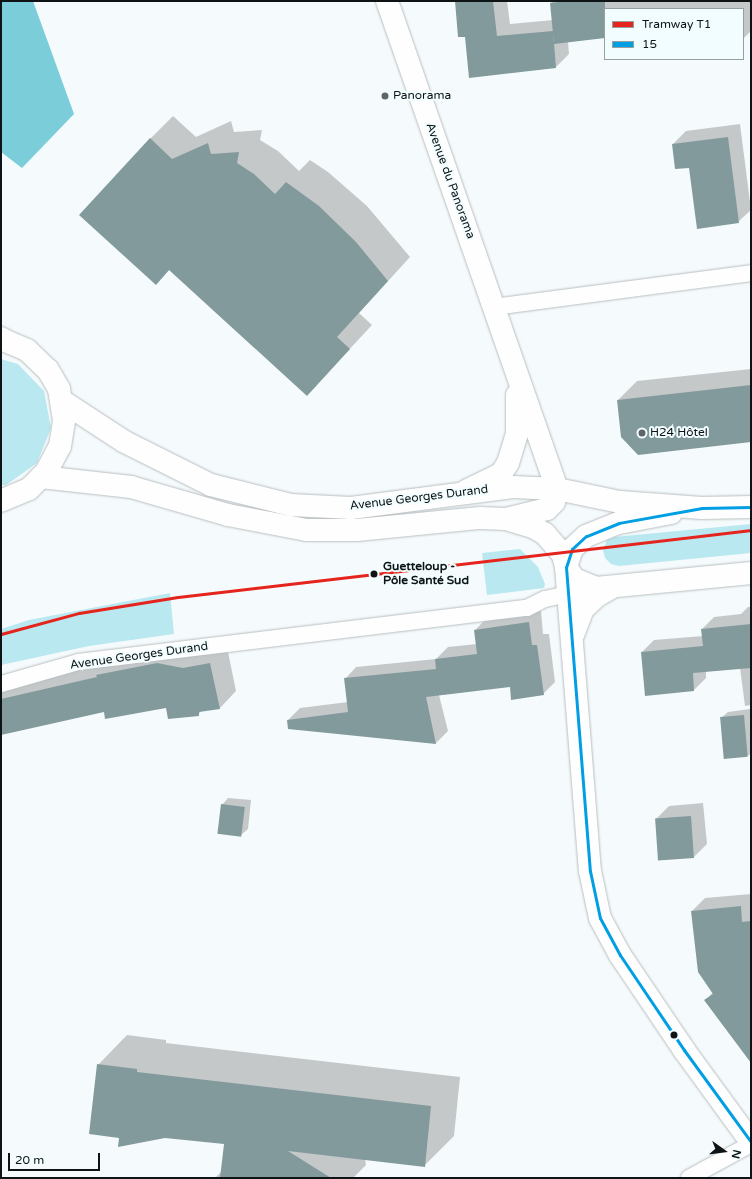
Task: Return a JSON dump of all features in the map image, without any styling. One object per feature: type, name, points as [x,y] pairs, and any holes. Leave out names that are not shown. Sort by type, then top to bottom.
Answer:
[{"type":"main road","name":"Avenue du Panorama","points":[[387,1],[557,489]]},
{"type":"main road","points":[[1,501],[20,494],[41,477],[53,462],[60,446],[64,421],[62,401],[56,384],[42,363],[27,350],[2,339]]},
{"type":"main road","name":"Avenue du Panorama","points":[[458,493],[487,482],[500,474],[510,458],[517,434],[518,408],[512,362]]},
{"type":"main road","name":"Avenue Georges Durand","points":[[62,401],[125,442],[211,485],[291,505],[351,508],[513,487],[557,489],[620,502],[702,508],[751,507]]},
{"type":"main road","name":"Avenue Georges Durand","points":[[41,477],[131,487],[228,515],[307,530],[357,530],[480,518],[506,519],[535,528],[545,534],[563,554],[566,567],[574,579],[583,584],[611,588],[751,573]]},
{"type":"main road","points":[[506,519],[547,509],[554,502],[557,489]]},
{"type":"main road","points":[[702,508],[619,523],[586,536],[572,549],[566,567],[572,648],[590,871],[600,918],[620,955],[680,1044],[751,1143]]},
{"type":"main road","points":[[572,648],[575,626],[580,613],[593,599],[611,588]]},
{"type":"lane","points":[[494,307],[751,273]]},
{"type":"lane","name":"Avenue Georges Durand","points":[[1,684],[78,662],[527,608],[545,599],[568,593],[611,588]]},
{"type":"lane","points":[[689,1178],[751,1143]]},
{"type":"shaded area","points":[[1,1],[33,1],[74,114],[22,168],[1,152]]},
{"type":"shaded area","points":[[1,359],[18,364],[44,391],[51,428],[37,463],[6,485],[1,485]]},
{"type":"shaded area","points":[[751,524],[751,553],[619,566],[611,564],[605,558],[603,550],[607,540],[614,537]]},
{"type":"shaded area","points":[[520,549],[538,567],[545,584],[544,588],[487,595],[482,553]]},
{"type":"shaded area","points":[[170,593],[174,634],[89,646],[1,665],[1,629],[29,620]]},
{"type":"building","points":[[455,1],[493,1],[497,36],[553,31],[556,68],[469,78],[465,37],[458,37]]},
{"type":"building","points":[[566,1],[605,1],[604,38],[554,44],[550,3]]},
{"type":"building","points":[[728,137],[739,223],[697,229],[689,168],[675,169],[672,144]]},
{"type":"building","points":[[150,138],[172,159],[208,143],[211,154],[239,152],[237,163],[254,174],[275,194],[286,182],[319,206],[356,242],[388,281],[337,337],[350,349],[307,396],[169,270],[156,285],[79,215]]},
{"type":"building","points":[[751,385],[751,442],[638,455],[621,437],[617,400]]},
{"type":"building","points":[[529,622],[532,645],[537,645],[544,695],[511,700],[510,687],[426,697],[436,744],[288,729],[287,720],[348,712],[344,678],[436,669],[435,659],[477,654],[474,630]]},
{"type":"building","points":[[751,624],[751,668],[693,673],[694,691],[645,696],[641,652],[703,646],[701,629]]},
{"type":"building","points":[[157,663],[183,668],[210,663],[220,709],[199,712],[199,716],[168,719],[166,708],[105,719],[104,712],[1,735],[1,699],[97,677],[96,675]]},
{"type":"building","points":[[744,715],[748,757],[724,759],[720,717]]},
{"type":"building","points":[[221,804],[245,807],[241,837],[217,834]]},
{"type":"building","points":[[691,816],[694,858],[658,860],[655,819]]},
{"type":"building","points":[[741,906],[742,922],[751,921],[751,1063],[704,1000],[713,994],[698,972],[691,911]]},
{"type":"building","points":[[97,1064],[137,1069],[137,1072],[431,1106],[425,1167],[288,1151],[331,1178],[220,1178],[224,1144],[165,1138],[118,1147],[119,1138],[89,1134]]},
{"type":"tram line","name":"T1","points":[[1,634],[79,613],[178,597],[751,530]]},
{"type":"transit line","name":"15","points":[[751,507],[702,508],[619,523],[586,536],[572,549],[566,567],[590,871],[600,918],[620,955],[684,1050],[751,1142]]},
{"type":"place","name":"Panorama","points":[[385,96]]},
{"type":"place","name":"H24 Hôtel","points":[[642,433]]},
{"type":"place","name":"Guetteloup - Pôle Santé Sud","points":[[374,574]]}]
